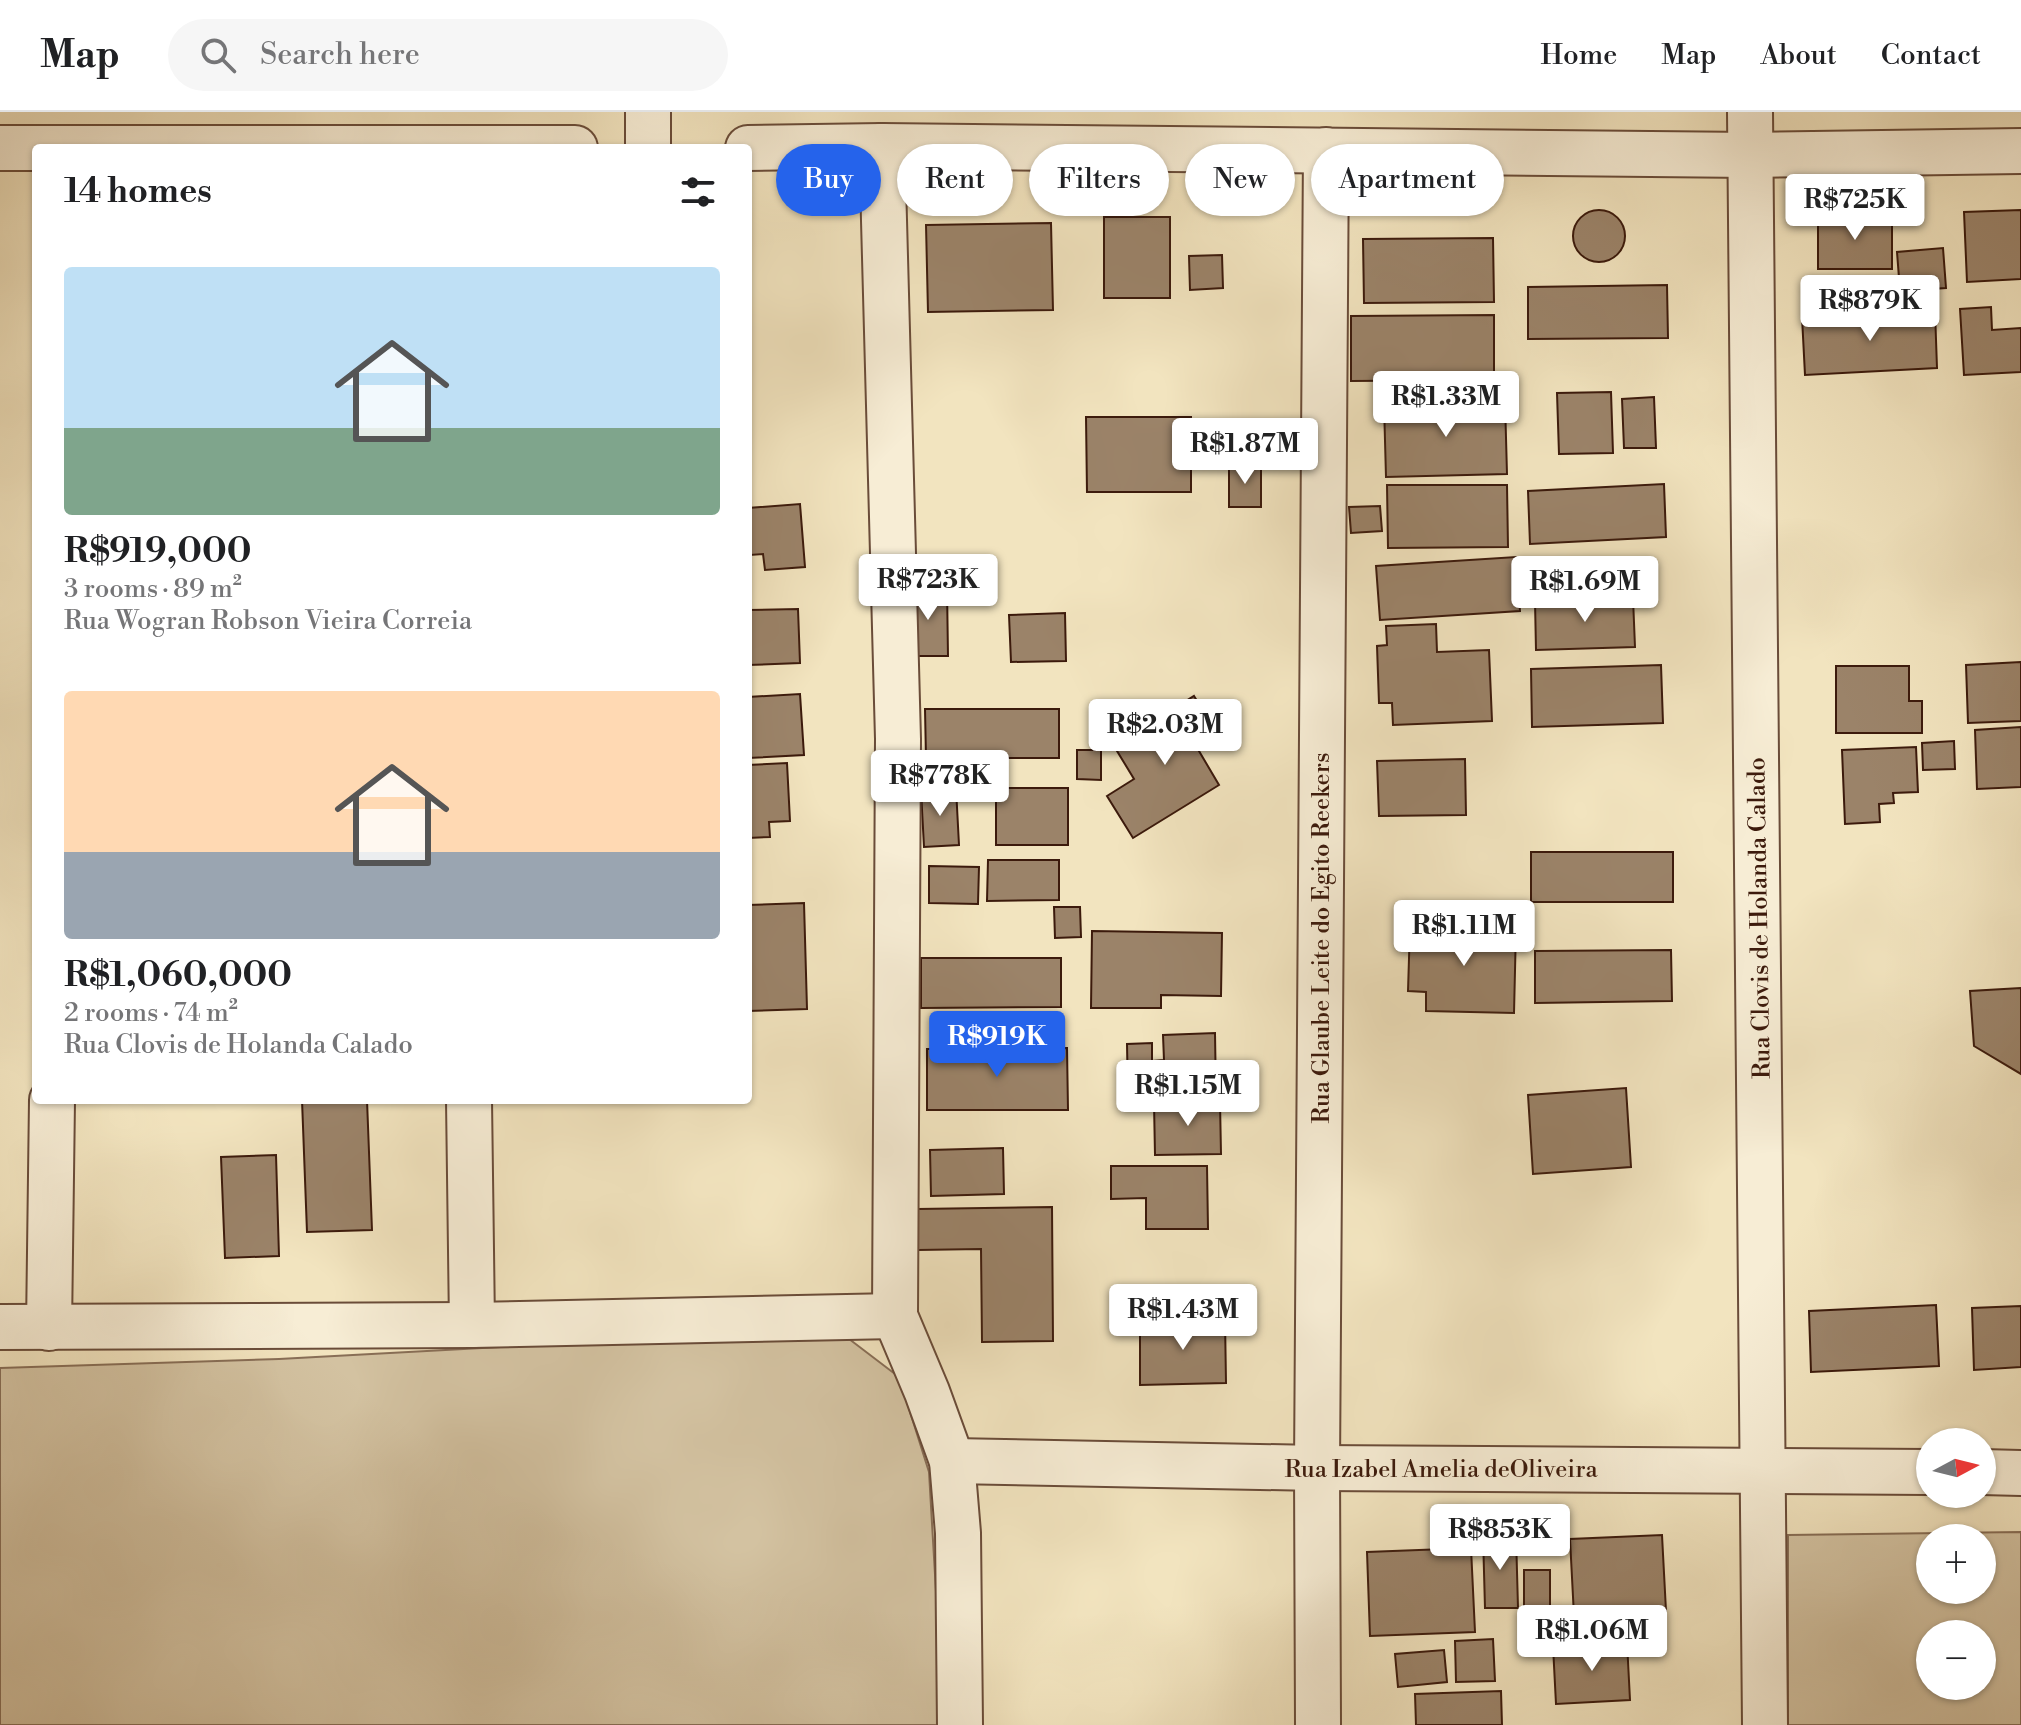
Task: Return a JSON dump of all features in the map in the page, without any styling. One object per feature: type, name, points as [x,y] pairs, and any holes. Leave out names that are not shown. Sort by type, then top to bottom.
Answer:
[{"type":"street","points":[[648,112],[648,144]]},
{"type":"street","name":"Rua Clovis de Holanda Calado","points":[[1750,112],[1765,1725]]},
{"type":"street","points":[[882,146],[898,739],[895,1316],[952,1461],[958,1533],[960,1725]]},
{"type":"street","points":[[0,148],[32,147]]},
{"type":"street","points":[[752,148],[1311,150]]},
{"type":"street","points":[[1504,152],[1751,155],[2021,151]]},
{"type":"street","name":"Rua Glaube Leite do Egito Reekers","points":[[1318,1725],[1326,216]]},
{"type":"street","points":[[49,1328],[52,1104]]},
{"type":"street","points":[[469,1104],[472,1325]]},
{"type":"street","points":[[0,1327],[472,1325],[895,1316]]},
{"type":"street","name":"Rua Izabel Amelia deOliveira","points":[[952,1461],[1317,1468],[1916,1472]]},
{"type":"street","points":[[1996,1472],[2021,1473]]},
{"type":"shaded area","points":[[836,1329],[899,1377],[929,1472],[942,1694],[940,1725],[0,1725],[0,1368],[279,1359]]},
{"type":"shaded area","points":[[1996,1532],[2021,1532],[2021,1725],[1788,1725],[1788,1535],[1916,1533],[1916,1604],[1996,1604]]},
{"type":"building","points":[[1599,210],[1617,218],[1625,236],[1617,254],[1599,262],[1581,254],[1573,236],[1581,218]]},
{"type":"building","points":[[2021,210],[2021,279],[1967,282],[1964,212]]},
{"type":"building","points":[[1892,215],[1892,269],[1818,269],[1818,216]]},
{"type":"building","points":[[1104,217],[1170,217],[1170,298],[1104,298]]},
{"type":"building","points":[[1051,223],[1053,310],[928,312],[926,225]]},
{"type":"building","points":[[1493,238],[1494,302],[1364,303],[1363,239]]},
{"type":"building","points":[[1943,248],[1946,288],[1900,291],[1897,252]]},
{"type":"building","points":[[1222,255],[1223,288],[1190,290],[1189,256]]},
{"type":"building","points":[[1667,285],[1668,338],[1528,339],[1528,287]]},
{"type":"building","points":[[1991,307],[1992,330],[2021,328],[2021,372],[1964,375],[1960,309]]},
{"type":"building","points":[[1935,311],[1937,368],[1805,375],[1802,317]]},
{"type":"building","points":[[1494,315],[1494,380],[1351,381],[1351,316]]},
{"type":"building","points":[[1611,392],[1613,453],[1559,454],[1557,393]]},
{"type":"building","points":[[1654,397],[1656,448],[1624,448],[1622,399]]},
{"type":"building","points":[[1505,401],[1507,474],[1386,477],[1384,404]]},
{"type":"building","points":[[1086,417],[1191,417],[1191,492],[1087,492]]},
{"type":"building","points":[[1229,465],[1261,465],[1261,507],[1229,507]]},
{"type":"building","points":[[1664,484],[1666,537],[1530,544],[1528,491]]},
{"type":"building","points":[[1387,485],[1507,485],[1508,547],[1388,548]]},
{"type":"building","points":[[800,504],[805,567],[765,570],[763,554],[752,555],[752,508]]},
{"type":"building","points":[[1380,506],[1382,531],[1351,533],[1349,507]]},
{"type":"building","points":[[1516,557],[1520,611],[1380,620],[1376,566]]},
{"type":"building","points":[[909,588],[947,588],[948,656],[910,656]]},
{"type":"building","points":[[1633,598],[1635,647],[1536,650],[1535,601]]},
{"type":"building","points":[[798,609],[800,663],[752,665],[752,610]]},
{"type":"building","points":[[1065,613],[1066,661],[1011,662],[1009,615]]},
{"type":"building","points":[[1436,624],[1437,652],[1489,650],[1492,721],[1393,725],[1392,703],[1379,703],[1377,646],[1387,645],[1386,626]]},
{"type":"building","points":[[2021,662],[2021,721],[1968,723],[1966,665]]},
{"type":"building","points":[[1661,665],[1663,723],[1532,727],[1531,669]]},
{"type":"building","points":[[1836,666],[1909,666],[1909,701],[1922,701],[1922,733],[1836,733]]},
{"type":"building","points":[[800,694],[804,755],[752,758],[752,697]]},
{"type":"building","points":[[1194,696],[1220,738],[1199,751],[1219,785],[1133,838],[1107,796],[1134,779],[1114,746]]},
{"type":"building","points":[[925,709],[1059,709],[1059,758],[926,758]]},
{"type":"building","points":[[2021,727],[2021,787],[1977,789],[1975,730]]},
{"type":"building","points":[[1954,741],[1955,769],[1923,770],[1922,743]]},
{"type":"building","points":[[1916,747],[1918,792],[1893,793],[1894,803],[1879,804],[1880,822],[1845,824],[1842,750]]},
{"type":"building","points":[[1077,750],[1101,750],[1101,780],[1077,779]]},
{"type":"building","points":[[1465,759],[1466,815],[1379,816],[1377,761]]},
{"type":"building","points":[[787,763],[790,821],[769,822],[770,837],[752,838],[752,765]]},
{"type":"building","points":[[956,788],[959,845],[924,847],[921,791]]},
{"type":"building","points":[[996,788],[1068,788],[1068,845],[996,845]]},
{"type":"building","points":[[1531,852],[1673,852],[1673,902],[1531,902]]},
{"type":"building","points":[[988,860],[1059,860],[1059,900],[987,901]]},
{"type":"building","points":[[929,866],[979,867],[978,904],[929,903]]},
{"type":"building","points":[[804,903],[807,1009],[752,1011],[752,905]]},
{"type":"building","points":[[1054,907],[1080,907],[1081,937],[1055,938]]},
{"type":"building","points":[[1410,926],[1516,928],[1514,1013],[1426,1011],[1426,992],[1408,991]]},
{"type":"building","points":[[1092,931],[1222,933],[1221,996],[1161,995],[1161,1008],[1091,1008]]},
{"type":"building","points":[[1671,950],[1672,1001],[1535,1003],[1535,951]]},
{"type":"building","points":[[921,958],[1061,958],[1061,1007],[921,1008]]},
{"type":"building","points":[[2021,988],[2021,1074],[1974,1046],[1970,991]]},
{"type":"building","points":[[1215,1033],[1216,1096],[1128,1098],[1127,1044],[1152,1043],[1152,1061],[1164,1060],[1163,1035]]},
{"type":"building","points":[[1067,1048],[1068,1110],[927,1110],[927,1049]]},
{"type":"building","points":[[1626,1088],[1631,1167],[1533,1174],[1528,1095]]},
{"type":"building","points":[[1220,1102],[1221,1154],[1155,1155],[1154,1103]]},
{"type":"building","points":[[302,1104],[367,1104],[372,1230],[307,1232]]},
{"type":"building","points":[[1003,1148],[1004,1194],[931,1196],[930,1150]]},
{"type":"building","points":[[276,1155],[279,1256],[225,1258],[221,1157]]},
{"type":"building","points":[[1111,1166],[1207,1166],[1208,1229],[1146,1229],[1146,1198],[1111,1199]]},
{"type":"building","points":[[1052,1207],[1053,1341],[982,1342],[981,1249],[918,1250],[918,1209]]},
{"type":"building","points":[[1936,1305],[1939,1366],[1811,1372],[1809,1311]]},
{"type":"building","points":[[2021,1306],[2021,1367],[1974,1370],[1972,1308]]},
{"type":"building","points":[[1225,1319],[1226,1383],[1140,1385],[1140,1320]]},
{"type":"building","points":[[1483,1535],[1516,1535],[1518,1608],[1485,1608]]},
{"type":"building","points":[[1662,1535],[1666,1611],[1574,1616],[1570,1539]]},
{"type":"building","points":[[1471,1548],[1475,1632],[1370,1636],[1367,1552]]},
{"type":"building","points":[[1524,1570],[1550,1570],[1550,1629],[1524,1629]]},
{"type":"building","points":[[1493,1639],[1495,1681],[1456,1682],[1455,1641]]},
{"type":"building","points":[[1627,1642],[1630,1700],[1556,1704],[1553,1646]]},
{"type":"building","points":[[1444,1650],[1447,1682],[1398,1687],[1395,1654]]},
{"type":"building","points":[[1501,1691],[1502,1725],[1416,1725],[1415,1694]]}]
